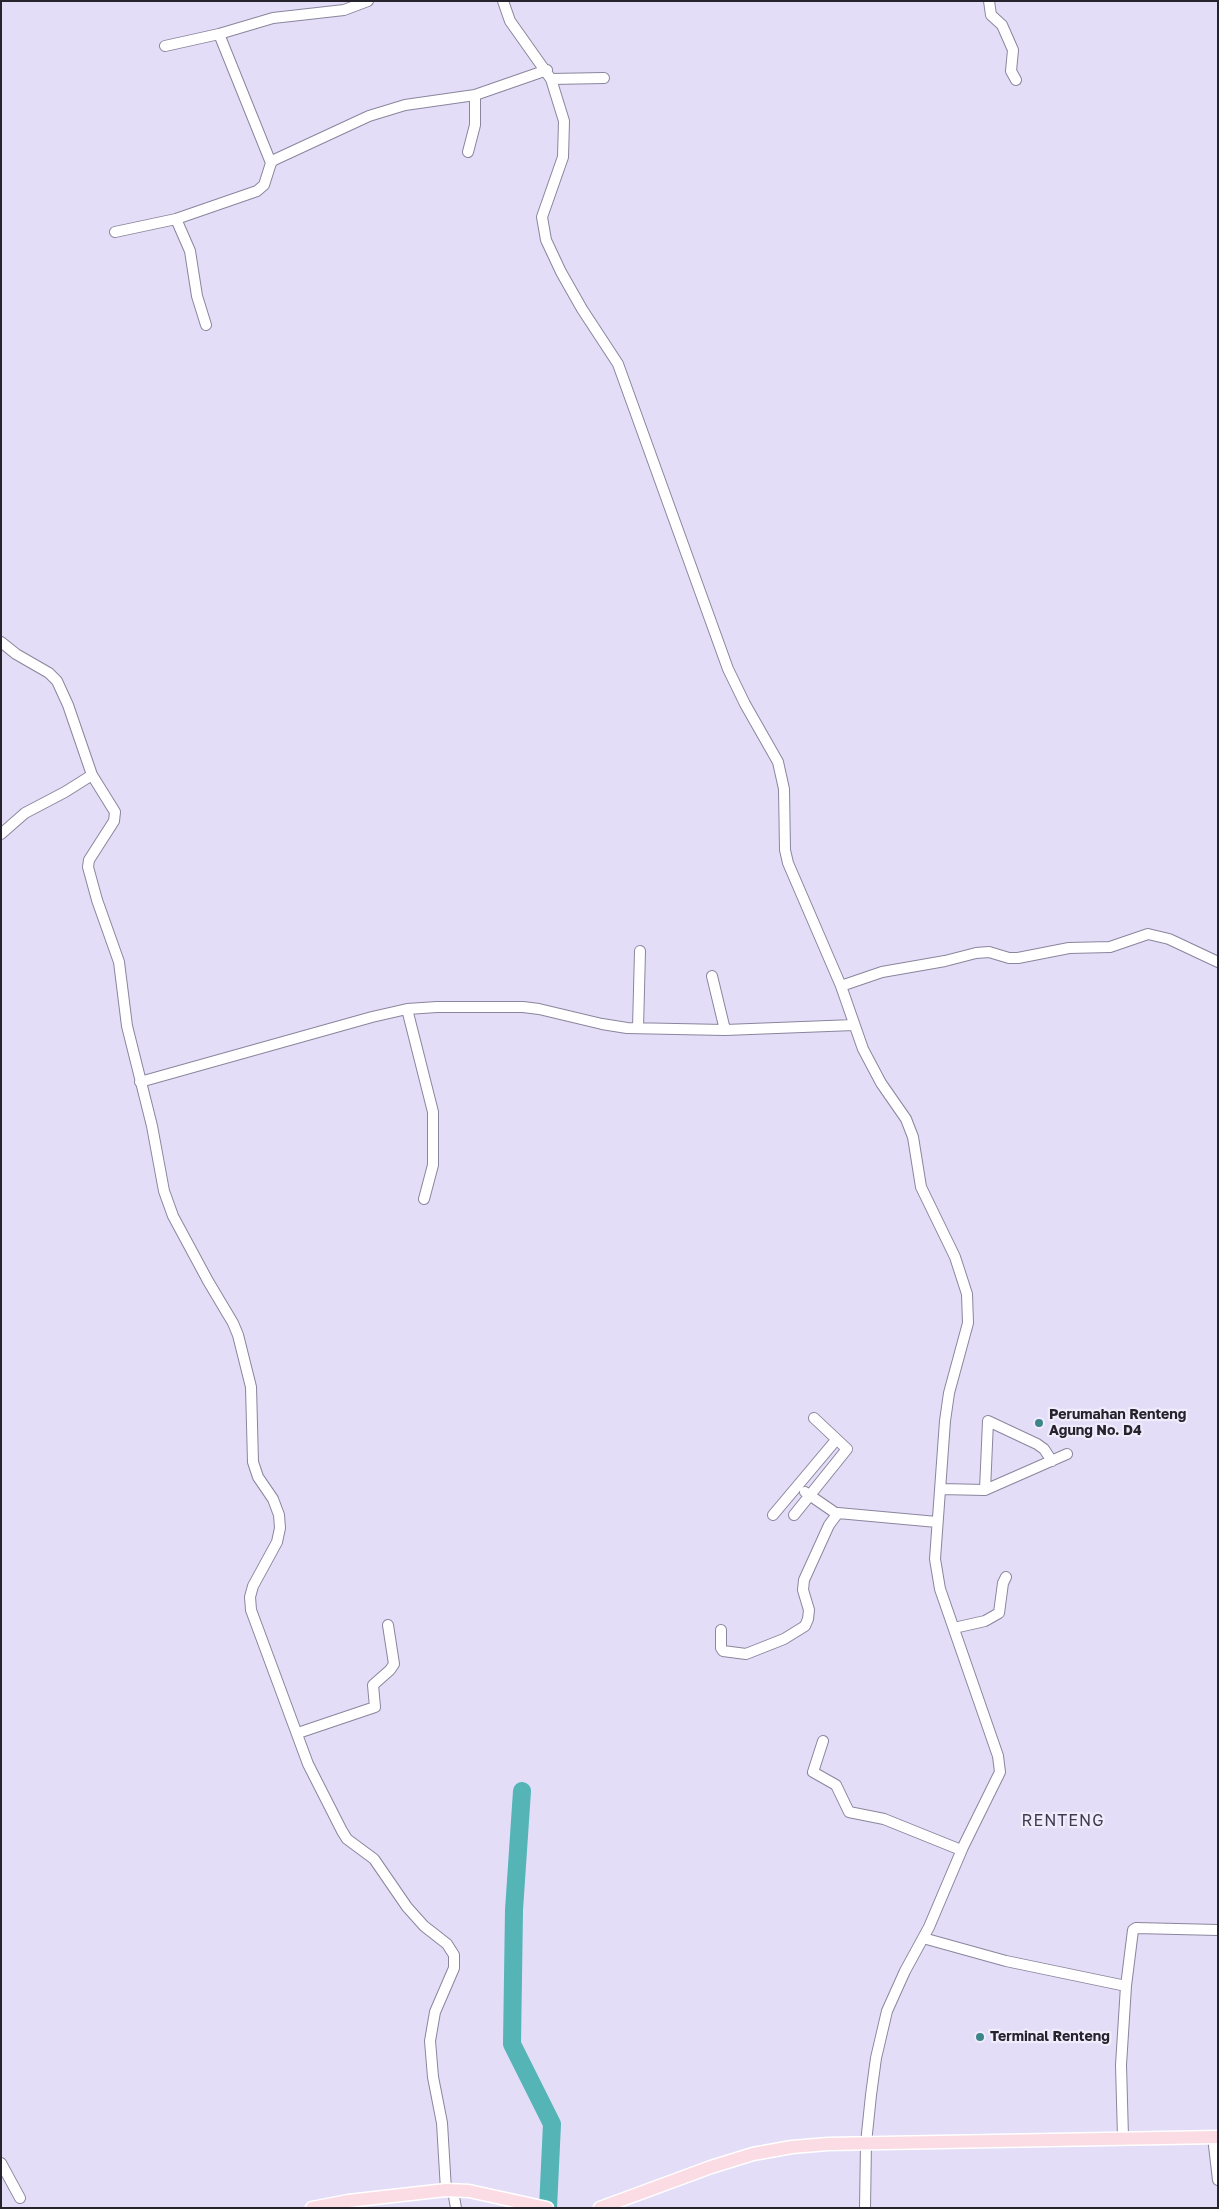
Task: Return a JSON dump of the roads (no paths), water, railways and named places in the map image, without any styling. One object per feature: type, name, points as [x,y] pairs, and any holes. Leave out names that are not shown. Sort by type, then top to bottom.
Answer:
[{"type":"main road","points":[[600,2208],[711,2167],[753,2154],[792,2147],[866,2143],[1216,2137]]},
{"type":"main road","points":[[312,2208],[348,2201],[449,2190],[469,2191],[542,2207]]},
{"type":"street","points":[[166,46],[219,34],[273,18],[344,10],[368,1]]},
{"type":"street","points":[[503,1],[510,20],[526,46],[549,74],[564,121],[565,140],[563,157],[542,217],[546,240],[561,272],[582,309],[618,364],[728,670],[778,762],[784,789],[785,850],[788,863],[841,986],[870,1064],[906,1119],[913,1137],[921,1187],[955,1258],[967,1294],[968,1324],[949,1393],[945,1420],[935,1559],[940,1589],[1001,1767],[961,1850],[923,1938],[905,1971],[887,2011],[876,2058],[866,2143],[865,2208]]},
{"type":"street","points":[[989,1],[991,15],[1002,25],[1013,50],[1011,71],[1016,80]]},
{"type":"street","points":[[219,34],[271,163]]},
{"type":"street","points":[[115,232],[176,219],[257,191],[264,185],[271,163],[284,154],[384,111],[405,105],[475,95],[549,74],[604,78]]},
{"type":"street","points":[[468,152],[475,125],[475,95]]},
{"type":"street","points":[[176,219],[190,251],[196,290],[206,325]]},
{"type":"street","points":[[1,642],[16,654],[49,673],[57,681],[68,705],[92,775],[116,816],[90,860],[88,867],[97,900],[119,962],[127,1026],[152,1126],[168,1203],[208,1281],[234,1323],[247,1366],[251,1393],[253,1462],[258,1477],[276,1506],[280,1528],[277,1542],[253,1586],[250,1597],[251,1610],[308,1764],[346,1839],[374,1859],[407,1907],[424,1926],[446,1944],[454,1955],[454,1968],[435,2012],[430,2041],[433,2077],[442,2123],[449,2190],[456,2208]]},
{"type":"street","points":[[1,834],[25,814],[92,775]]},
{"type":"street","points":[[841,986],[882,972],[945,961],[976,952],[989,952],[1010,958],[1018,958],[1069,948],[1110,947],[1148,934],[1169,940],[1218,962]]},
{"type":"street","points":[[638,1028],[640,951]]},
{"type":"street","points":[[712,976],[724,1030]]},
{"type":"street","points":[[140,1082],[372,1017],[407,1009],[523,1007],[602,1024],[638,1028],[724,1030],[854,1025]]},
{"type":"street","points":[[407,1009],[433,1112],[433,1165],[424,1199]]},
{"type":"street","points":[[794,1515],[847,1449],[814,1418]]},
{"type":"street","points":[[985,1490],[988,1421],[1041,1447],[1052,1461]]},
{"type":"street","points":[[772,1515],[836,1440]]},
{"type":"street","points":[[940,1489],[985,1490],[1067,1454]]},
{"type":"street","points":[[797,1486],[837,1514]]},
{"type":"street","points":[[720,1630],[722,1651],[746,1654],[784,1639],[805,1626],[809,1610],[802,1590],[804,1580],[829,1525],[837,1514],[842,1512],[938,1522]]},
{"type":"street","points":[[954,1628],[985,1621],[999,1614],[1003,1583],[1006,1577]]},
{"type":"street","points":[[298,1733],[375,1707],[373,1685],[394,1664],[388,1625]]},
{"type":"street","points":[[823,1741],[813,1772],[836,1785],[849,1812],[884,1819],[961,1850]]},
{"type":"street","points":[[1123,2138],[1121,2065],[1126,1986],[1134,1928],[1218,1930]]},
{"type":"street","points":[[923,1938],[1006,1961],[1126,1986]]},
{"type":"street","points":[[1216,2137],[1218,2180]]},
{"type":"street","points":[[1,2163],[20,2198]]},
{"type":"waterway","points":[[522,1791],[514,1910],[512,2044],[552,2124],[548,2208]]},
{"type":"place","name":"Perumahan Renteng Agung No. D4","points":[[1039,1423]]},
{"type":"place","name":"Terminal Renteng","points":[[980,2037]]},
{"type":"district","name":"RENTENG","points":[[1063,1821]]}]
